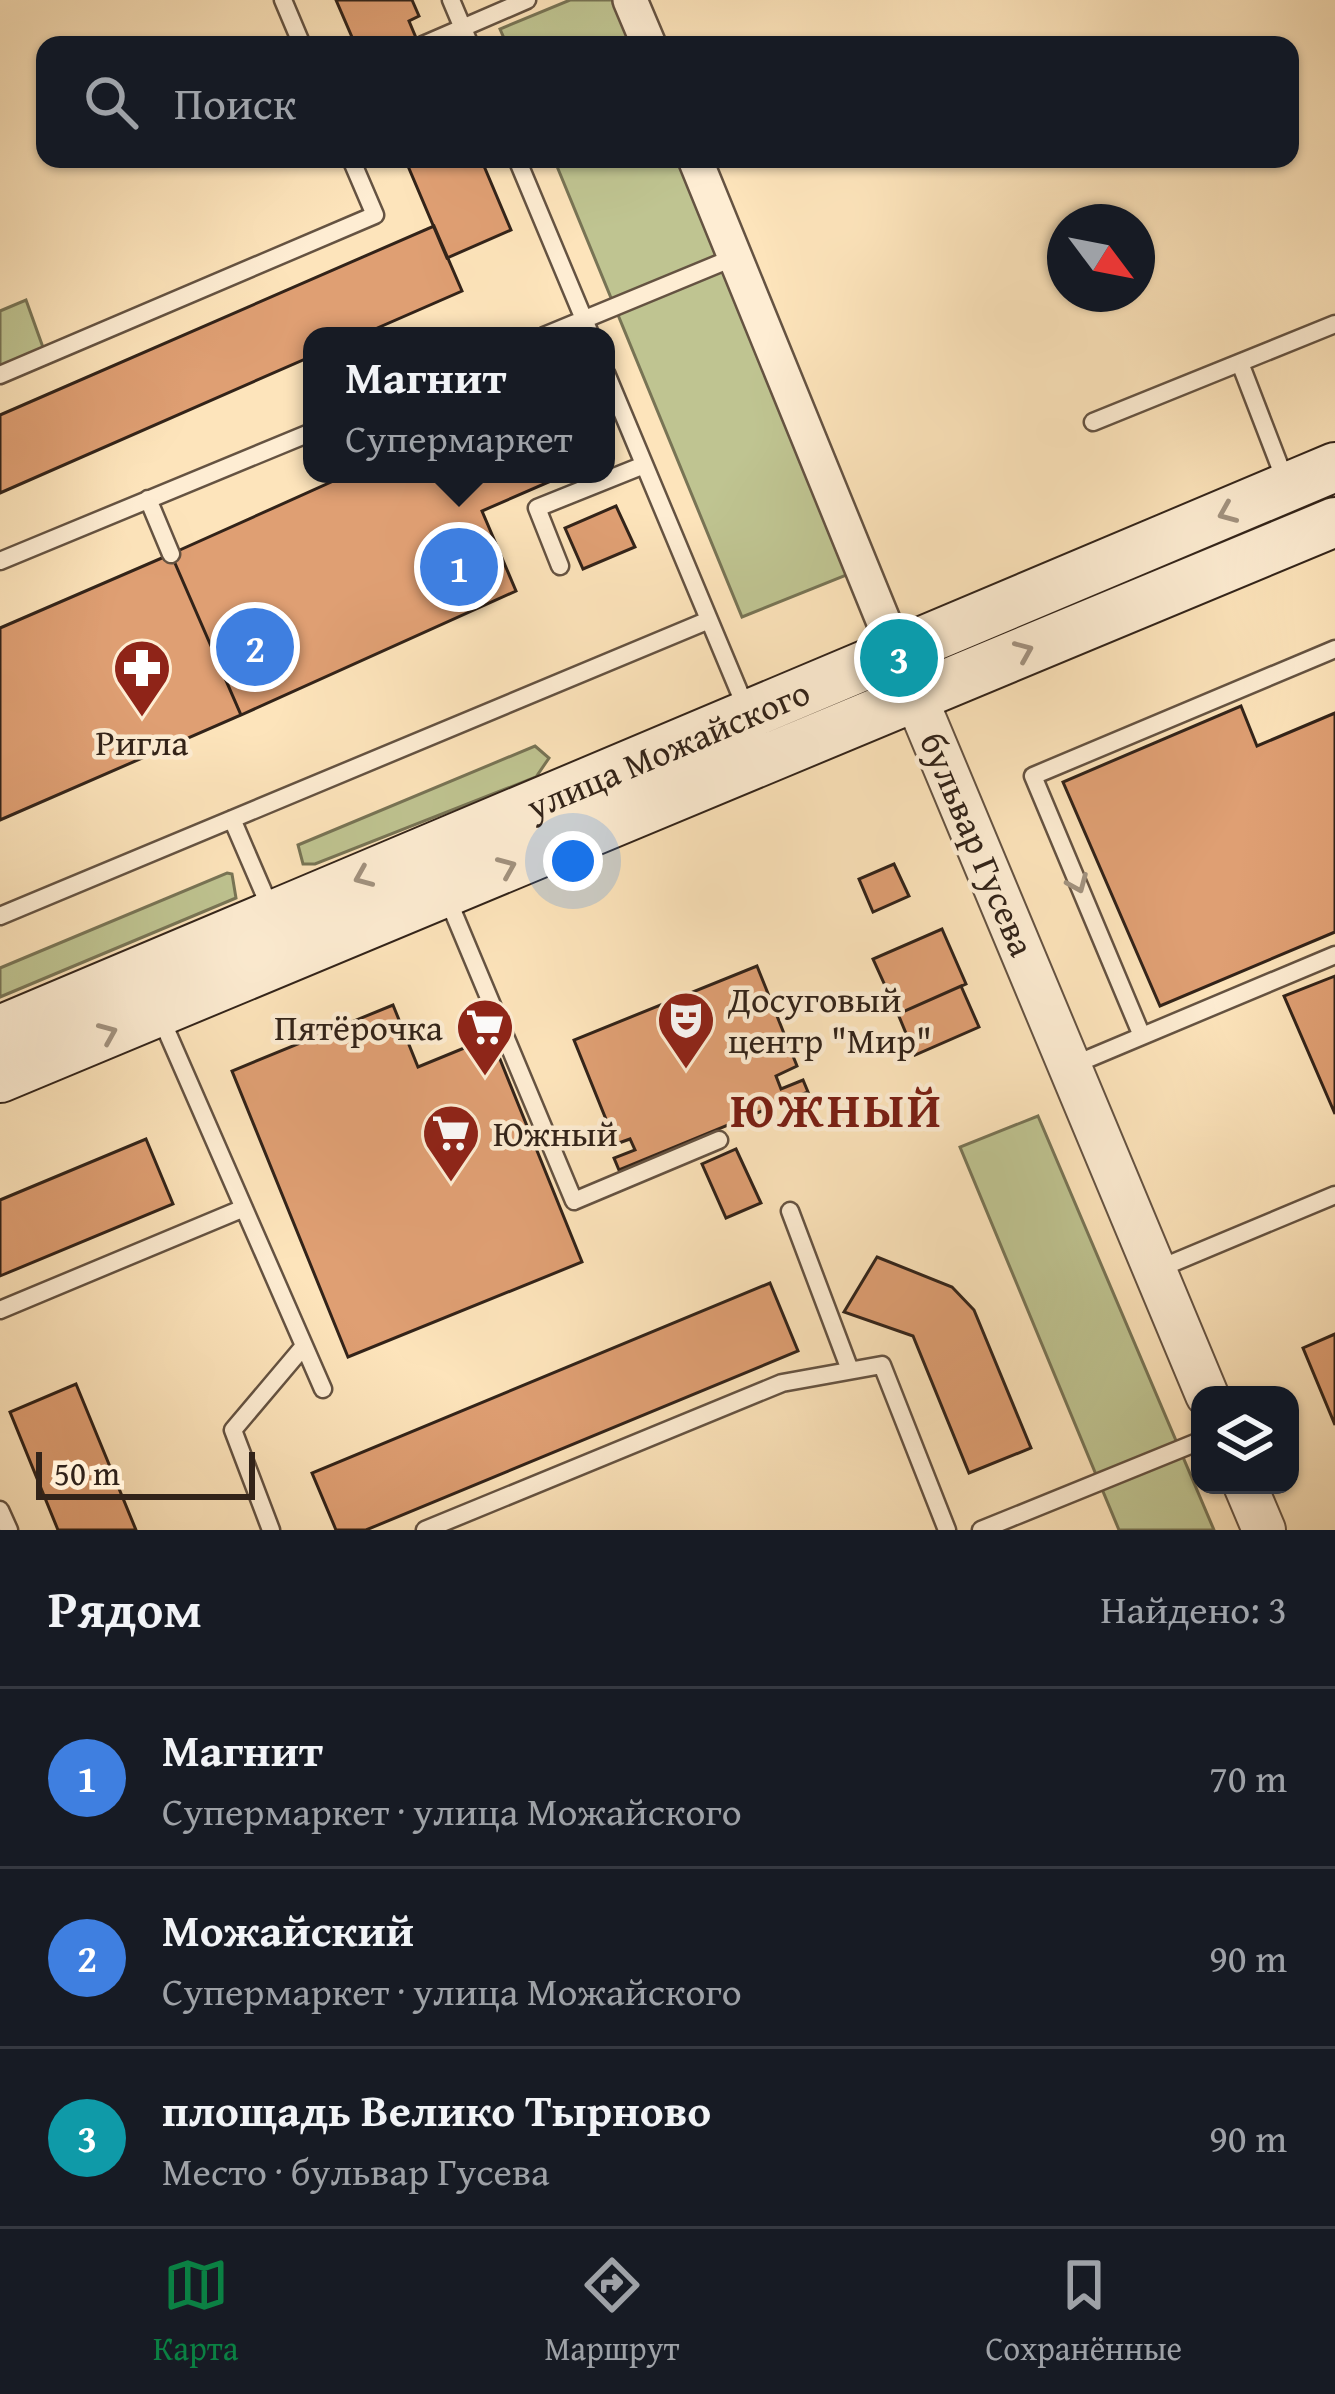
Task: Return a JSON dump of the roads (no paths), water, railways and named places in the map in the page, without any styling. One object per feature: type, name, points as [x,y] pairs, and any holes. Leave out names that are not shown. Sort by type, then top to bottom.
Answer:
[{"type":"main road","name":"улица Можайского","points":[[436,871],[749,715],[1335,467]]},
{"type":"main road","name":"улица Можайского","points":[[0,1078],[150,991],[436,871],[916,696],[1335,522]]},
{"type":"main road","name":"улица Можайского","points":[[0,1030],[150,991]]},
{"type":"street","points":[[630,0],[645,36]]},
{"type":"street","name":"бульвар Гусева","points":[[699,168],[1204,1386]]},
{"type":"street","points":[[1249,1494],[1264,1530]]},
{"type":"lane","points":[[283,0],[298,36]]},
{"type":"lane","points":[[451,0],[466,36],[527,0]]},
{"type":"lane","points":[[0,375],[375,214],[355,168]]},
{"type":"lane","points":[[521,168],[587,327]]},
{"type":"lane","points":[[589,327],[735,257]]},
{"type":"lane","points":[[1093,422],[1335,324]]},
{"type":"lane","points":[[1240,363],[1288,488]]},
{"type":"lane","points":[[615,395],[749,715]]},
{"type":"lane","points":[[0,561],[303,436]]},
{"type":"lane","points":[[615,477],[644,465]]},
{"type":"lane","points":[[560,566],[537,508],[599,483]]},
{"type":"lane","points":[[148,500],[171,554]]},
{"type":"lane","points":[[0,916],[709,620]]},
{"type":"lane","points":[[1142,1036],[1034,776],[1335,649]]},
{"type":"lane","points":[[232,819],[282,936]]},
{"type":"lane","points":[[436,871],[574,1201],[719,1140]]},
{"type":"lane","points":[[1071,1066],[1335,955]]},
{"type":"lane","points":[[150,991],[323,1389]]},
{"type":"lane","points":[[1156,1270],[1335,1196]]},
{"type":"lane","points":[[0,1310],[244,1208]]},
{"type":"lane","points":[[790,1211],[850,1370]]},
{"type":"lane","points":[[271,1530],[233,1430],[304,1346]]},
{"type":"lane","points":[[425,1530],[782,1384],[881,1365],[947,1530]]},
{"type":"lane","points":[[981,1530],[1191,1445]]},
{"type":"lane","points":[[0,1510],[9,1530]]},
{"type":"place","name":"Магнит","points":[[459,567]]},
{"type":"place","name":"Можайский","points":[[255,647]]},
{"type":"place","name":"площадь Велико Тырново","points":[[899,658]]},
{"type":"place","name":"Ригла","points":[[142,719]]},
{"type":"place","name":"Досуговый центр \"Мир\"","points":[[686,1071]]},
{"type":"place","name":"Пятёрочка","points":[[485,1078]]},
{"type":"place","name":"Южный","points":[[451,1184]]},
{"type":"district","name":"ЮЖНЫЙ","points":[[837,1110]]}]
